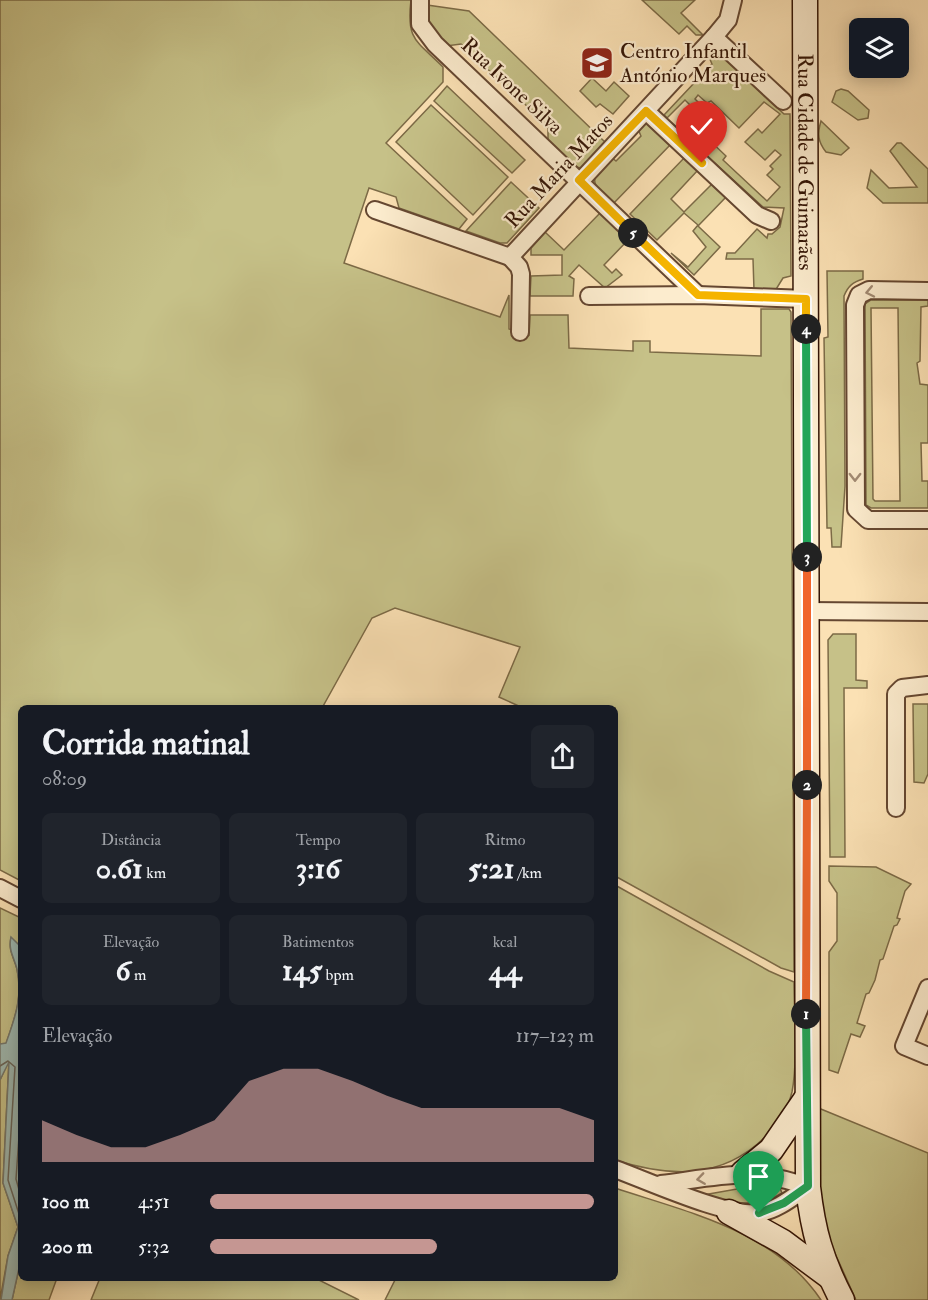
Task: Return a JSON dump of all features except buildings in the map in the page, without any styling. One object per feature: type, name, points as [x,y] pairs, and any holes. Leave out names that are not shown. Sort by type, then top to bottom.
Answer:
[{"type":"main road","name":"Rua Cidade de Guimarães","points":[[805,0],[808,1186],[814,1233],[830,1277],[842,1300]]},
{"type":"main road","points":[[743,1173],[771,1150],[806,1099]]},
{"type":"main road","points":[[729,1212],[783,1242],[830,1277]]},
{"type":"street","name":"Rua Ivone Silva","points":[[420,0],[420,24],[435,44],[698,295]]},
{"type":"street","name":"Rua Maria Matos","points":[[520,332],[521,274],[519,267],[510,257],[579,180],[714,38],[728,20],[733,0]]},
{"type":"street","points":[[714,38],[783,100]]},
{"type":"street","points":[[646,111],[757,216],[771,221]]},
{"type":"street","points":[[375,210],[510,257]]},
{"type":"street","points":[[928,291],[869,290],[859,295],[855,305],[856,509],[868,520],[928,520]]},
{"type":"street","points":[[589,297],[698,295],[806,299]]},
{"type":"street","points":[[807,611],[928,612]]},
{"type":"street","points":[[896,808],[896,694],[902,688],[928,685]]},
{"type":"street","points":[[0,888],[18,897]]},
{"type":"street","points":[[928,988],[904,1046],[928,1056]]},
{"type":"street","points":[[618,1170],[729,1212],[759,1213],[784,1203],[808,1186]]},
{"type":"street","points":[[660,1185],[743,1173],[779,1176],[808,1186]]},
{"type":"shaded area","points":[[0,0],[411,0],[412,32],[420,44],[443,67],[443,82],[386,143],[467,219],[459,229],[399,208],[396,197],[369,188],[344,263],[500,317],[509,295],[509,329],[529,335],[530,315],[568,315],[569,348],[633,351],[633,341],[650,341],[650,352],[761,356],[761,309],[789,309],[791,312],[794,972],[781,968],[618,878],[618,705],[516,705],[499,697],[520,647],[395,608],[372,618],[324,705],[18,705],[18,879],[0,870]]},
{"type":"shaded area","points":[[642,0],[695,0],[681,13],[703,35],[696,35],[687,26],[679,34]]},
{"type":"shaded area","points":[[427,5],[469,11],[606,143],[582,168],[575,167],[548,143],[548,126],[461,44],[446,46],[430,27]]},
{"type":"shaded area","points":[[716,50],[784,114],[790,114],[791,276],[783,278],[775,291],[754,290],[753,259],[726,259],[727,253],[735,253],[757,229],[767,238],[768,234],[772,234],[780,227],[784,208],[763,207],[695,145],[704,135],[726,156],[723,160],[767,201],[780,187],[767,175],[773,169],[770,166],[781,155],[775,150],[765,160],[745,142],[758,129],[762,133],[780,114],[764,102],[739,128],[711,101],[707,103],[698,95],[695,99],[699,103],[696,106],[701,110],[698,113],[685,100],[667,118],[664,115],[712,64],[709,57]]},
{"type":"shaded area","points":[[592,78],[606,91],[614,82],[629,96],[613,114],[600,104],[596,107],[580,91]]},
{"type":"shaded area","points":[[447,86],[525,160],[512,173],[434,101]]},
{"type":"shaded area","points":[[841,89],[848,91],[869,110],[868,118],[858,120],[832,102],[836,91]]},
{"type":"shaded area","points":[[431,105],[508,177],[473,215],[396,142]]},
{"type":"shaded area","points":[[821,121],[849,148],[841,155],[826,152],[823,148],[819,138]]},
{"type":"shaded area","points":[[643,122],[648,122],[671,144],[613,204],[596,186],[595,177],[611,157],[616,161],[641,136],[638,129]]},
{"type":"shaded area","points":[[897,143],[901,143],[928,169],[928,203],[883,203],[867,188],[871,170],[889,188],[917,187],[890,151]]},
{"type":"shaded area","points":[[685,157],[698,170],[671,199],[684,212],[713,183],[727,196],[698,226],[720,247],[694,275],[671,253],[688,267],[706,247],[693,231],[698,225],[684,213],[657,240],[630,214]]},
{"type":"shaded area","points":[[511,182],[539,208],[507,243],[500,243],[466,231]]},
{"type":"shaded area","points":[[600,213],[628,240],[604,265],[612,273],[616,269],[622,275],[605,288],[579,265],[569,276],[574,279],[573,296],[530,296],[531,276],[562,275],[562,255],[531,255],[531,248],[545,232],[564,250]]},
{"type":"shaded area","points":[[827,271],[863,271],[863,279],[851,285],[844,296],[845,486],[841,547],[832,547],[831,528],[827,528],[824,338],[828,337]]},
{"type":"shaded area","points":[[871,300],[928,300],[928,306],[921,307],[920,361],[917,363],[920,384],[928,385],[928,443],[921,443],[922,481],[928,481],[928,508],[871,508],[866,505],[865,304]],"holes":[[[871,308],[898,308],[900,501],[875,501],[873,499]]]},
{"type":"shaded area","points":[[833,634],[856,634],[856,680],[867,681],[867,688],[844,688],[845,857],[830,857],[828,640]]},
{"type":"shaded area","points":[[913,704],[928,704],[928,774],[924,783],[914,782]]},
{"type":"shaded area","points":[[829,866],[876,867],[911,884],[905,891],[897,918],[900,919],[894,926],[883,959],[880,960],[875,980],[869,993],[866,994],[857,1023],[865,1026],[860,1037],[851,1034],[838,1073],[829,1070],[829,952],[837,941],[837,893],[829,881]]},
{"type":"shaded area","points":[[618,887],[769,971],[794,982],[794,1080],[788,1105],[769,1133],[747,1152],[730,1162],[712,1168],[675,1172],[618,1161]]},
{"type":"shaded area","points":[[0,908],[18,917],[18,944],[11,938],[10,943],[18,974],[18,998],[6,1044],[0,1044]]},
{"type":"shaded area","points":[[9,1060],[3,1183],[18,1227],[8,1256],[0,1300],[0,1080]]},
{"type":"shaded area","points":[[816,1107],[928,1153],[928,1300],[856,1300],[829,1240],[821,1208]]},
{"type":"shaded area","points":[[766,1184],[779,1186],[782,1193],[753,1203],[734,1202],[703,1195]]},
{"type":"shaded area","points":[[618,1189],[701,1216],[755,1241],[780,1257],[802,1276],[821,1300],[385,1300],[394,1281],[618,1281]]},
{"type":"shaded area","points":[[18,1273],[18,1281],[56,1281],[49,1300],[12,1300]]},
{"type":"shaded area","points":[[99,1281],[321,1281],[359,1300],[91,1300]]},
{"type":"water","points":[[11,937],[18,944],[18,974],[11,950]]},
{"type":"water","points":[[18,1002],[18,1227],[3,1183],[9,1062],[0,1080],[0,1044],[6,1043]]},
{"type":"water","points":[[18,1227],[18,1273],[12,1300],[1,1300],[8,1256]]},
{"type":"place","name":"Centro Infantil António Marques","points":[[597,63]]},
{"type":"route","points":[[702,163],[646,111],[579,180],[698,295],[806,299],[806,1099],[808,1186],[784,1203],[759,1213]]}]
